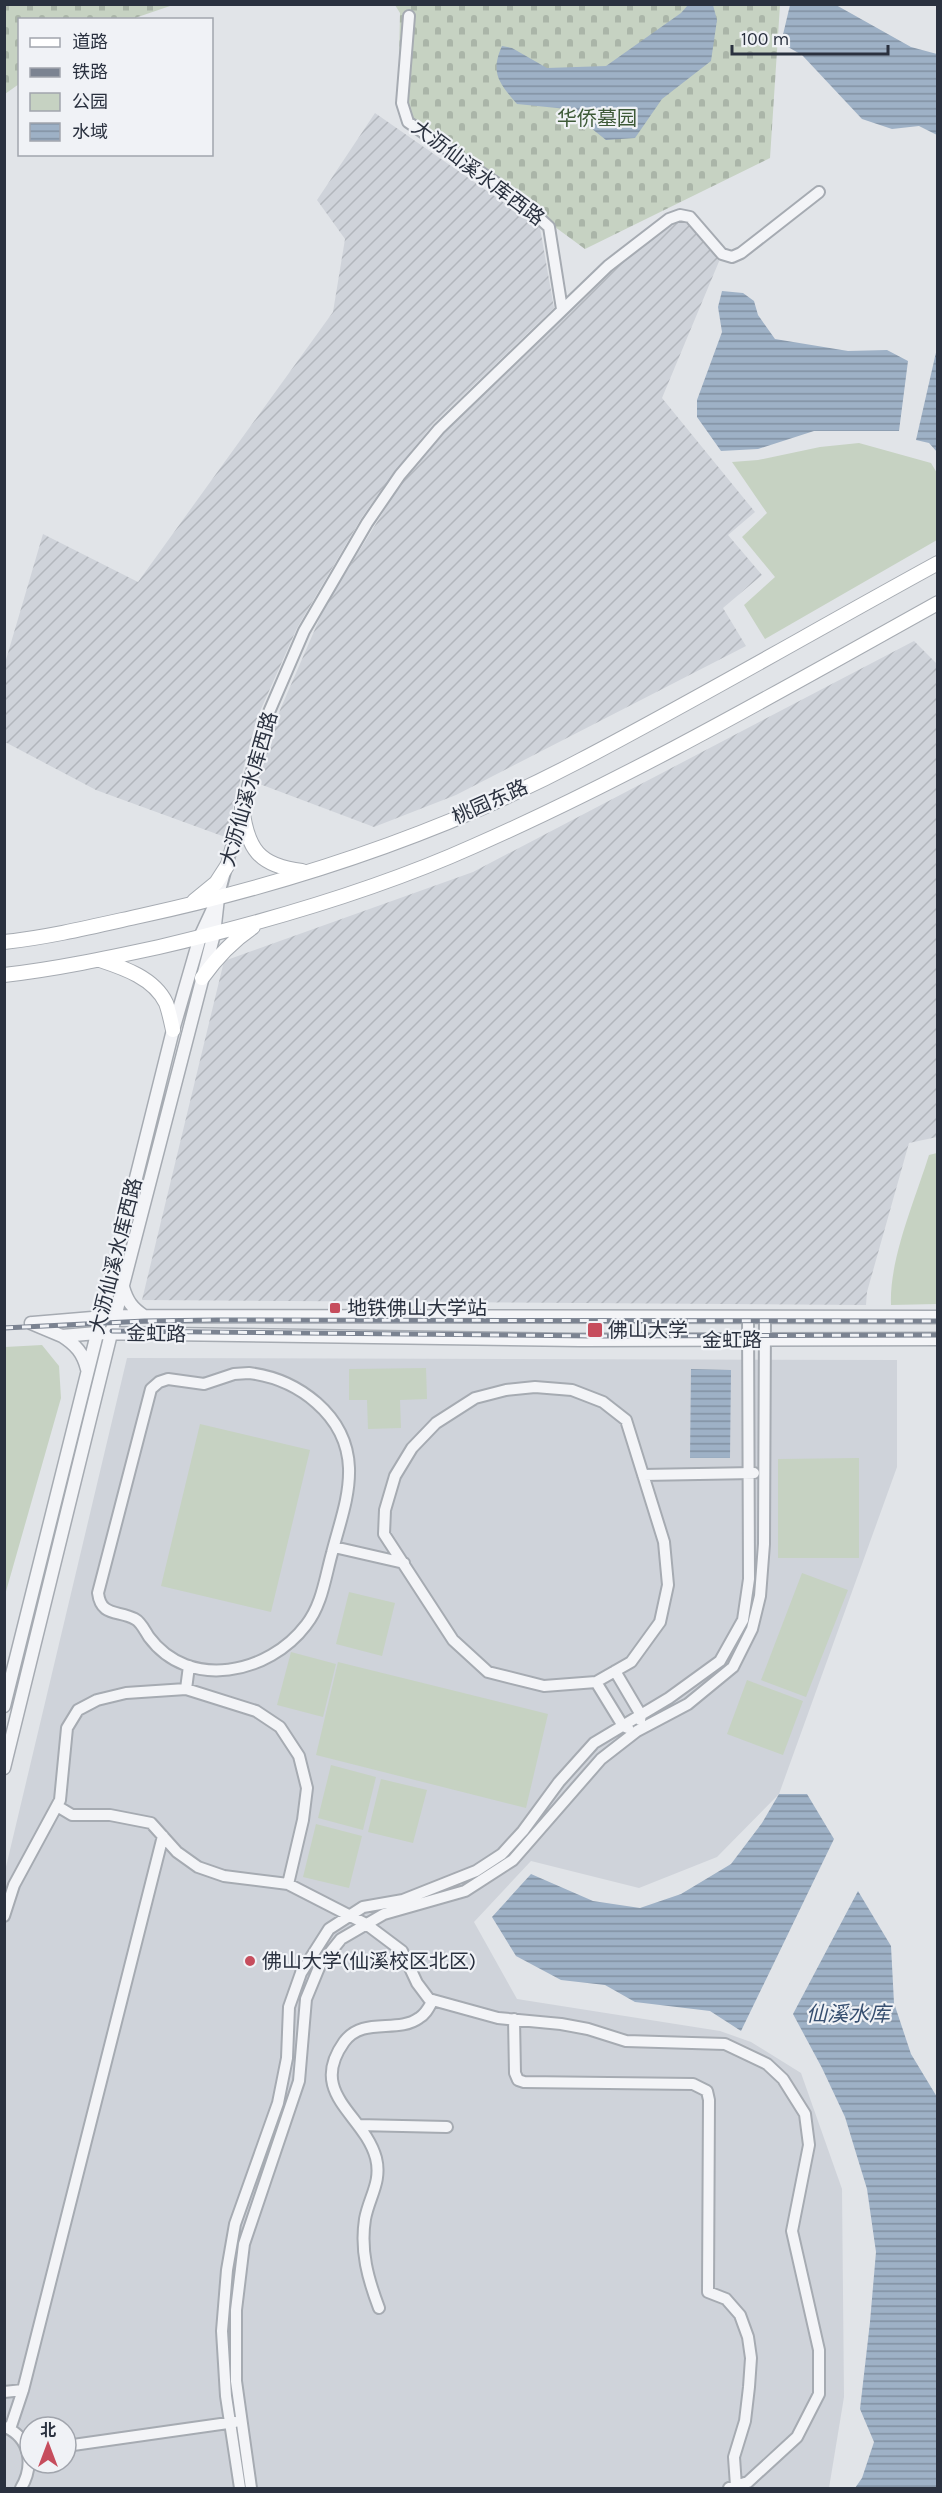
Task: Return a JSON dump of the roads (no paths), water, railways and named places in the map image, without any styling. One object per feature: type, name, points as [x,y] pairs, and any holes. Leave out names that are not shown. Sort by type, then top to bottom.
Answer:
[{"type":"main road","name":"桃园东路","points":[[4,942],[98,925],[218,898],[308,872],[460,817],[579,761],[938,563]]},
{"type":"main road","name":"桃园东路","points":[[4,975],[100,960],[214,934],[337,897],[473,847],[574,800],[938,603]]},
{"type":"main road","points":[[242,807],[244,829],[251,846],[264,860],[281,869],[308,872]]},
{"type":"main road","points":[[181,907],[200,898],[216,884],[227,866]]},
{"type":"main road","points":[[202,978],[216,958],[235,940],[261,921]]},
{"type":"main road","points":[[100,960],[127,969],[148,981],[165,1002],[173,1030]]},
{"type":"street","name":"大沥仙溪水库西路","points":[[5,1703],[173,1030],[200,937],[218,898],[266,719],[300,641],[336,574],[400,475],[439,429],[562,309],[549,227],[515,196],[408,122],[402,103],[410,15]]},
{"type":"street","points":[[562,309],[608,266],[669,219],[680,215],[690,216],[722,254],[732,257],[741,253],[819,192]]},
{"type":"street","points":[[4,1768],[11,1717],[20,1704],[123,1285],[214,934],[218,898]]},
{"type":"street","points":[[72,1319],[99,1303],[109,1283]]},
{"type":"street","points":[[123,1285],[126,1298],[133,1308],[144,1316]]},
{"type":"street","name":"金虹路","points":[[938,1317],[116,1316],[32,1323],[62,1336],[97,1333],[748,1340],[938,1339]]},
{"type":"street","points":[[240,2488],[226,2396],[222,2331],[227,2270],[235,2224],[278,2103],[287,2058],[289,2007],[301,1973],[329,1929],[363,1907],[403,1900],[476,1871],[502,1854],[523,1831],[559,1782],[594,1743],[641,1715],[720,1661],[743,1620],[748,1578],[748,1317]]},
{"type":"street","points":[[251,2488],[236,2381],[236,2310],[244,2244],[299,2081],[306,2000],[320,1965],[341,1939],[384,1914],[465,1891],[513,1860],[601,1759],[637,1731],[688,1704],[732,1667],[752,1629],[760,1596],[764,1544],[765,1317]]},
{"type":"street","points":[[62,1336],[74,1344],[83,1355],[87,1371]]},
{"type":"street","points":[[234,1374],[267,1375],[292,1385],[331,1415],[341,1437],[349,1467],[347,1497],[333,1547],[317,1609],[305,1626],[287,1645],[264,1660],[244,1668],[216,1671],[178,1663],[158,1649],[137,1620],[106,1610],[99,1602],[98,1593],[151,1389],[159,1382],[168,1379],[204,1384],[234,1374]]},
{"type":"street","points":[[535,1387],[572,1390],[603,1402],[626,1420],[643,1474],[664,1542],[668,1586],[660,1622],[631,1662],[596,1682],[544,1686],[488,1672],[453,1640],[384,1534],[385,1510],[394,1476],[412,1448],[436,1423],[476,1398],[506,1390],[535,1387]]},
{"type":"street","points":[[643,1474],[764,1473]]},
{"type":"street","points":[[333,1547],[404,1563]]},
{"type":"street","points":[[186,1689],[189,1666]]},
{"type":"street","points":[[615,1671],[641,1715],[637,1731]]},
{"type":"street","points":[[596,1682],[623,1726],[637,1731]]},
{"type":"street","points":[[4,1916],[14,1885],[60,1800],[67,1728],[78,1710],[97,1700],[126,1693],[186,1689],[256,1711],[280,1727],[299,1756],[307,1788],[303,1820],[288,1884]]},
{"type":"street","points":[[5,1703],[20,1704]]},
{"type":"street","points":[[57,1806],[72,1815],[110,1815],[151,1823],[177,1852],[198,1867],[224,1876],[288,1884],[366,1924],[402,1951],[417,1983],[429,1999],[498,2018],[514,2019],[588,2029],[626,2041],[725,2044],[767,2064],[783,2079],[805,2114],[809,2145],[792,2231],[819,2350],[819,2394],[797,2437],[748,2482],[732,2487],[734,2457],[745,2421],[751,2358],[748,2337],[740,2315],[726,2299],[708,2292],[709,2100],[707,2091],[693,2084],[524,2082],[518,2080],[515,2073],[514,2019]]},
{"type":"street","points":[[7,2428],[23,2390],[163,1836]]},
{"type":"street","points":[[379,2308],[369,2283],[363,2254],[365,2218],[375,2193],[379,2171],[370,2142],[349,2115],[332,2087],[333,2064],[346,2039],[355,2032],[374,2025],[401,2024],[418,2020],[433,2000]]},
{"type":"street","points":[[358,2125],[447,2127]]},
{"type":"street","points":[[4,2392],[23,2390]]},
{"type":"street","points":[[78,2444],[242,2420]]},
{"type":"water","points":[[688,5],[713,5],[717,20],[711,61],[662,99],[635,138],[606,140],[567,109],[517,104],[498,77],[498,55],[502,46],[512,48],[547,68],[606,66],[681,13]]},
{"type":"water","points":[[790,5],[836,5],[911,47],[937,54],[937,135],[919,126],[892,129],[862,119],[802,55],[781,43]]},
{"type":"water","points":[[722,291],[743,293],[754,301],[758,315],[775,339],[848,351],[887,350],[908,361],[899,431],[814,431],[758,449],[721,451],[697,417],[697,400],[722,332],[718,307]]},
{"type":"water","points":[[937,348],[937,452],[929,443],[916,440]]},
{"type":"water","points":[[691,1369],[731,1370],[730,1458],[690,1458]]},
{"type":"water","points":[[779,1794],[807,1794],[834,1839],[741,2031],[710,2011],[635,2002],[605,1985],[561,1980],[516,1956],[492,1917],[531,1874],[593,1901],[640,1908],[681,1894],[731,1864],[762,1823]]},
{"type":"water","name":"仙溪水库","points":[[858,1891],[891,1946],[894,2003],[911,2054],[937,2097],[937,2488],[855,2488],[862,2478],[874,2442],[860,2409],[876,2252],[867,2189],[845,2117],[793,2014]]},
{"type":"railway","points":[[4,1328],[217,1320],[938,1321]]},
{"type":"railway","points":[[112,1331],[596,1336],[938,1335]]},
{"type":"place","name":"地铁佛山大学站","points":[[335,1308]]},
{"type":"place","name":"佛山大学","points":[[595,1330]]},
{"type":"place","name":"佛山大学(仙溪校区北区)","points":[[250,1961]]},
{"type":"park label","name":"华侨墓园","points":[[597,118]]}]
